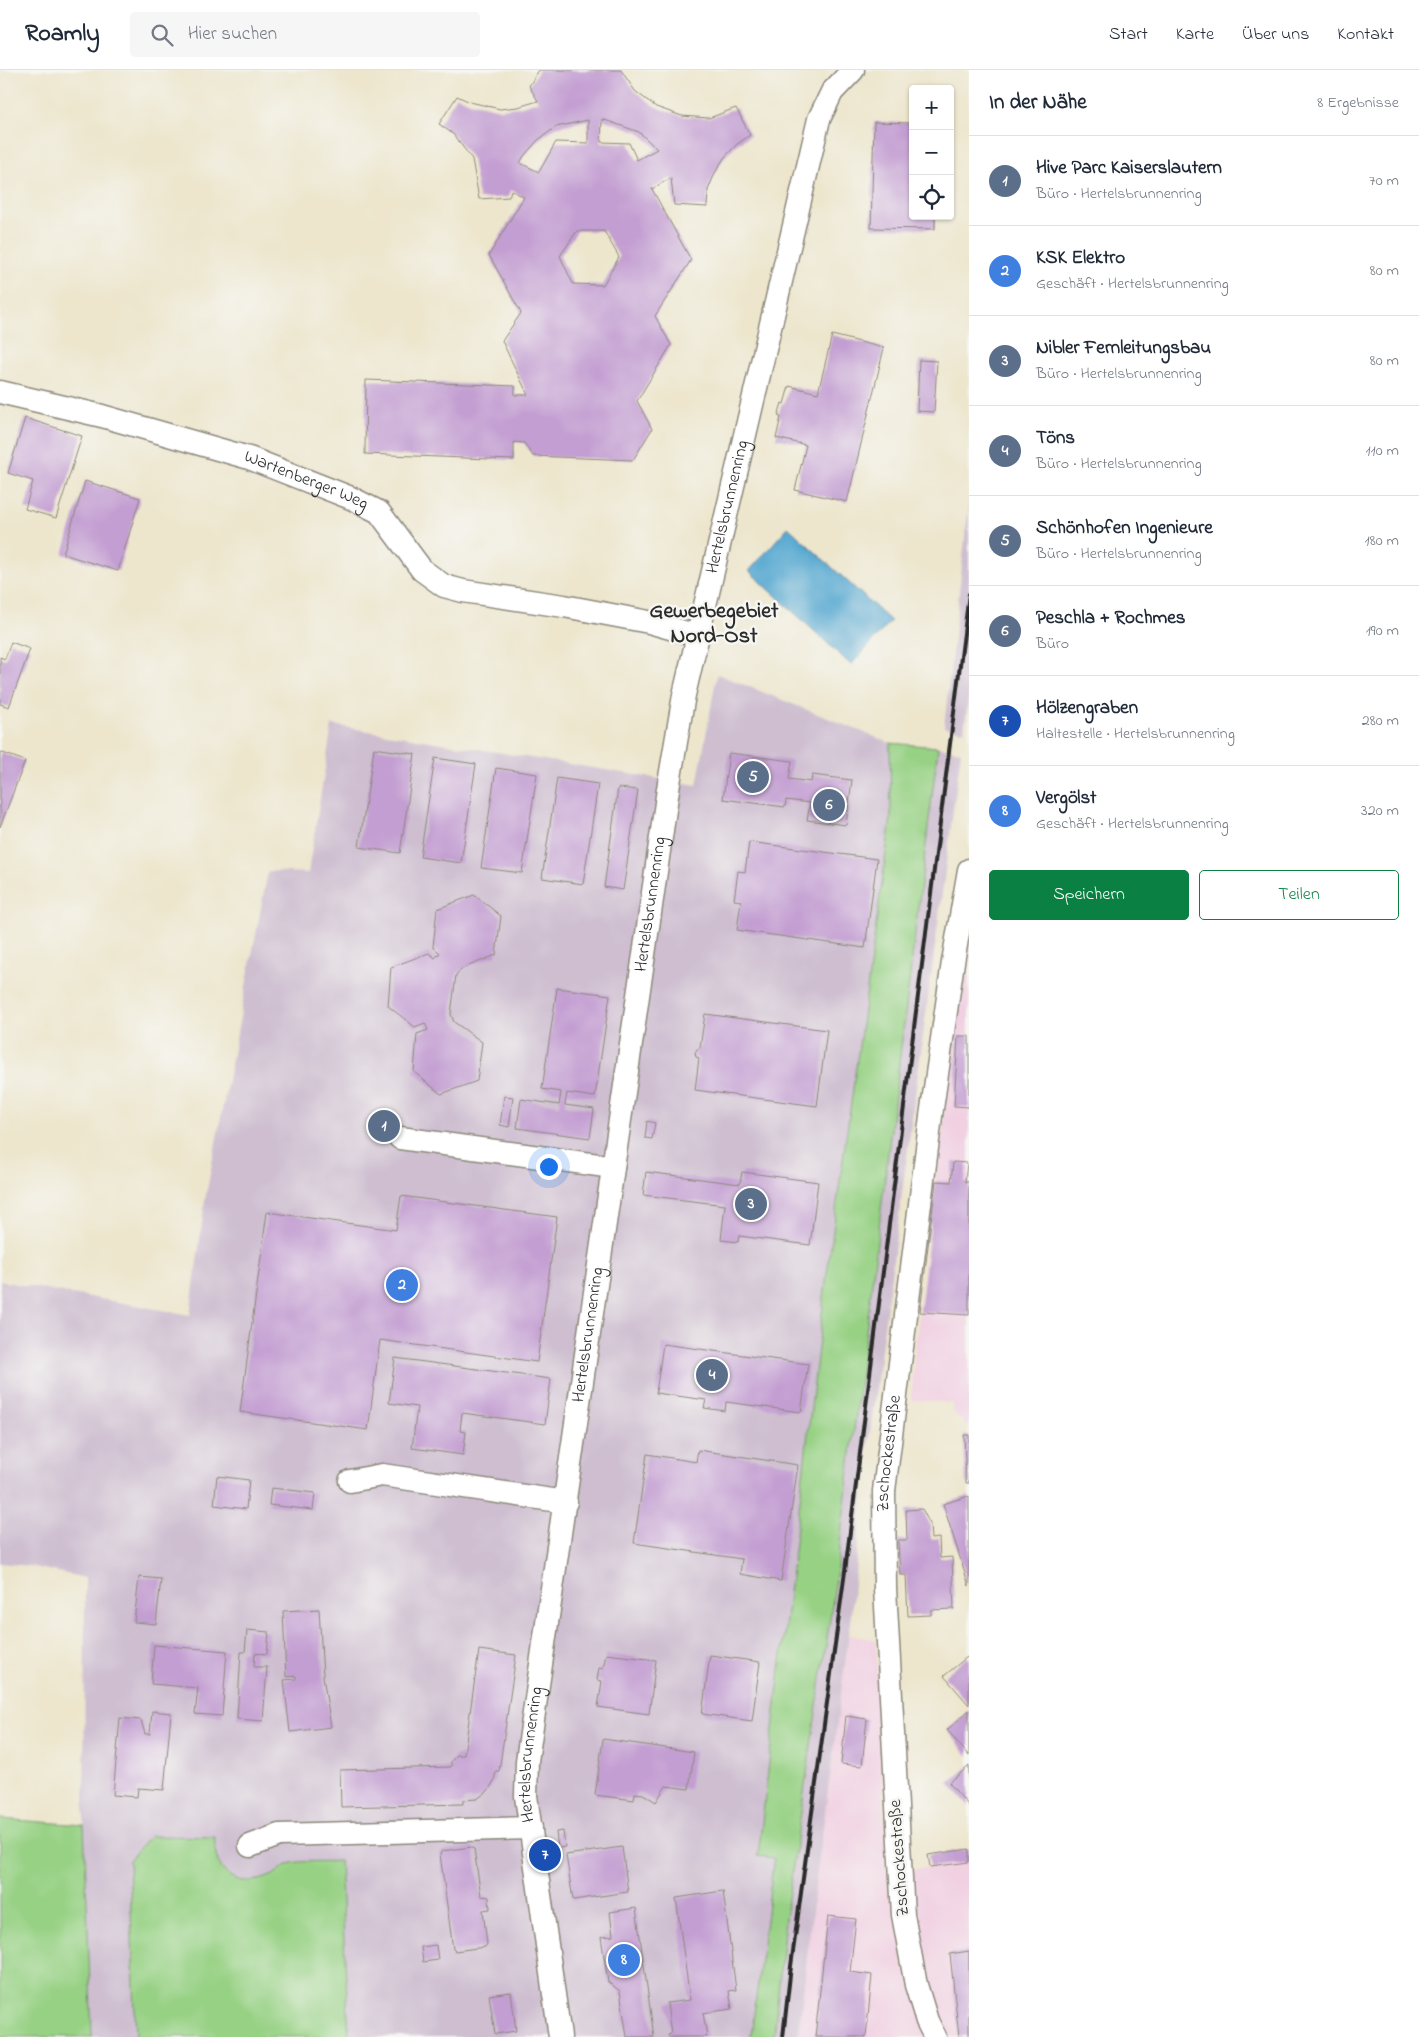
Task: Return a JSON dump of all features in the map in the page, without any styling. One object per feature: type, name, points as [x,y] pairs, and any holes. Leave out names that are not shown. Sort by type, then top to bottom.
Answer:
[{"type":"street","name":"Hertelsbrunnenring","points":[[560,2037],[526,1796],[527,1761],[668,789],[684,695],[819,119],[832,92],[854,70]]},
{"type":"street","name":"Wartenberger Weg","points":[[0,392],[102,416],[249,458],[351,498],[379,512],[422,570],[444,586],[463,591],[649,622],[698,636]]},
{"type":"street","name":"Zschockestraße","points":[[935,2037],[927,2021],[916,1985],[903,1915],[885,1588],[884,1490],[931,1116],[953,962],[969,870]]},
{"type":"street","points":[[400,1138],[613,1167]]},
{"type":"street","points":[[350,1481],[382,1475],[566,1502]]},
{"type":"street","points":[[250,1846],[278,1835],[531,1828]]},
{"type":"shaded area","points":[[969,502],[969,692],[964,731],[944,727]]},
{"type":"shaded area","points":[[717,674],[890,743],[891,818],[826,1281],[758,1855],[775,1858],[751,2037],[92,2037],[84,1825],[85,1578],[30,1566],[0,1563],[0,1281],[190,1315],[205,1200],[268,871],[308,873],[332,725],[697,785]]},
{"type":"shaded area","points":[[938,747],[961,751],[867,1455],[849,1634],[815,1887],[798,2037],[774,2037],[785,1919],[834,1592],[899,1043]]},
{"type":"shaded area","points":[[969,933],[969,1428],[952,1411],[952,1403],[911,1400],[915,1349],[935,1180]]},
{"type":"shaded area","points":[[849,1634],[876,1640],[887,1873],[969,1862],[969,2037],[798,2037],[815,1887]]},
{"type":"green space","points":[[890,743],[938,747],[834,1592],[785,1919],[774,2037],[751,2037],[774,1858],[758,1856],[826,1281],[891,818]]},
{"type":"green space","points":[[0,1819],[84,1825],[92,2037],[0,2037]]},
{"type":"green space","points":[[150,1836],[215,1837],[215,1850],[223,1870],[239,1880],[261,1880],[294,1863],[340,1861],[349,2037],[136,2037],[129,1860]]},
{"type":"water","points":[[788,527],[891,621],[851,665],[749,571]]},
{"type":"building","points":[[539,70],[621,70],[635,91],[656,107],[682,116],[709,118],[736,108],[750,135],[736,145],[724,158],[715,173],[708,190],[707,207],[674,205],[671,178],[652,189],[691,260],[655,316],[671,345],[637,401],[652,429],[633,460],[533,456],[524,443],[514,442],[514,460],[365,454],[366,380],[515,386],[515,395],[528,395],[502,341],[521,313],[489,255],[524,197],[511,190],[509,197],[479,199],[472,159],[453,134],[439,124],[457,96],[470,102],[500,109],[518,107],[538,101],[529,86]],"holes":[[[602,119],[639,132],[657,149],[637,160],[629,143],[601,142]],[[588,120],[588,143],[556,142],[539,172],[520,163],[538,140],[556,127]],[[577,231],[604,231],[619,257],[603,285],[573,284],[560,256]]]},
{"type":"building","points":[[874,122],[909,123],[909,220],[935,220],[935,229],[871,228]]},
{"type":"building","points":[[832,335],[884,348],[847,502],[795,490],[806,445],[776,438],[781,417],[778,416],[782,403],[784,404],[789,386],[818,393]]},
{"type":"building","points":[[919,360],[937,361],[934,412],[917,411]]},
{"type":"building","points":[[25,418],[82,436],[56,518],[25,509],[33,481],[8,473]]},
{"type":"building","points":[[85,481],[140,498],[118,571],[63,554]]},
{"type":"building","points":[[11,642],[30,649],[9,707],[0,704],[0,657],[5,659]]},
{"type":"building","points":[[374,748],[415,754],[400,853],[359,847]]},
{"type":"building","points":[[0,752],[25,761],[0,827]]},
{"type":"building","points":[[729,753],[792,761],[789,779],[811,782],[812,775],[852,780],[846,825],[807,820],[810,803],[786,800],[785,807],[723,799]]},
{"type":"building","points":[[435,758],[476,764],[461,863],[420,857]]},
{"type":"building","points":[[496,768],[537,774],[522,873],[481,868]]},
{"type":"building","points":[[557,778],[598,784],[583,884],[542,878]]},
{"type":"building","points":[[618,788],[638,790],[623,890],[604,887]]},
{"type":"building","points":[[749,842],[877,859],[865,948],[737,930],[741,901],[734,900],[738,871],[745,872]]},
{"type":"building","points":[[474,895],[501,916],[496,955],[461,969],[456,975],[451,1014],[454,1022],[482,1042],[477,1081],[441,1094],[414,1072],[417,1034],[428,1030],[425,1023],[415,1027],[388,1006],[391,967],[429,953],[435,958],[440,953],[433,947],[437,909]]},
{"type":"building","points":[[557,988],[610,995],[595,1097],[567,1093],[565,1105],[594,1109],[590,1138],[517,1128],[521,1099],[559,1105],[561,1092],[542,1089]]},
{"type":"building","points":[[705,1014],[827,1030],[817,1106],[695,1090],[699,1058],[696,1057],[695,1053],[700,1048]]},
{"type":"building","points":[[958,1036],[969,1036],[969,1107],[954,1106]]},
{"type":"building","points":[[504,1096],[513,1097],[509,1127],[500,1125]]},
{"type":"building","points":[[647,1121],[655,1123],[652,1139],[645,1138]]},
{"type":"building","points":[[953,1162],[967,1163],[965,1182],[969,1182],[969,1315],[920,1312],[936,1181],[951,1182]]},
{"type":"building","points":[[646,1172],[740,1184],[742,1172],[818,1182],[810,1245],[739,1236],[738,1242],[721,1240],[725,1205],[643,1195]]},
{"type":"building","points":[[401,1196],[557,1217],[537,1362],[380,1340],[368,1430],[240,1412],[267,1212],[396,1230]]},
{"type":"building","points":[[663,1344],[808,1364],[801,1412],[726,1402],[725,1411],[704,1408],[706,1400],[656,1393]]},
{"type":"building","points":[[395,1358],[551,1379],[545,1424],[462,1413],[460,1431],[466,1432],[463,1455],[412,1448],[417,1407],[389,1403]]},
{"type":"building","points":[[964,1435],[969,1435],[969,1483],[966,1483]]},
{"type":"building","points":[[698,1450],[798,1465],[781,1581],[740,1574],[742,1559],[634,1543],[647,1454],[696,1462]]},
{"type":"building","points":[[217,1476],[249,1480],[246,1509],[214,1505]]},
{"type":"building","points":[[271,1488],[315,1493],[313,1510],[269,1505]]},
{"type":"building","points":[[969,1496],[969,1586],[943,1504]]},
{"type":"building","points":[[922,1509],[930,1524],[931,1539],[939,1538],[940,1558],[952,1557],[954,1609],[931,1610],[931,1615],[908,1616],[906,1575],[900,1575],[898,1540],[907,1540],[906,1510]]},
{"type":"building","points":[[139,1577],[161,1579],[156,1624],[134,1622]]},
{"type":"building","points":[[319,1609],[323,1676],[331,1727],[290,1732],[284,1680],[296,1679],[296,1676],[286,1677],[283,1611]]},
{"type":"building","points":[[247,1630],[269,1632],[267,1654],[255,1653],[254,1667],[267,1667],[263,1721],[237,1719],[241,1652],[245,1652]]},
{"type":"building","points":[[154,1645],[227,1651],[222,1716],[195,1714],[198,1688],[151,1684]]},
{"type":"building","points":[[479,1650],[516,1655],[499,1771],[496,1771],[494,1781],[488,1791],[477,1799],[463,1800],[463,1804],[341,1807],[340,1770],[451,1767],[451,1761],[457,1755],[464,1755]]},
{"type":"building","points":[[606,1654],[656,1660],[649,1714],[598,1707],[602,1681],[597,1680],[599,1668],[603,1669]]},
{"type":"building","points":[[710,1655],[760,1662],[752,1721],[702,1714]]},
{"type":"building","points":[[967,1657],[969,1659],[969,1705],[944,1676]]},
{"type":"building","points":[[969,1710],[969,1756],[947,1730]]},
{"type":"building","points":[[152,1711],[171,1713],[164,1790],[138,1788],[137,1797],[113,1795],[120,1718],[141,1720],[145,1734],[150,1734]]},
{"type":"building","points":[[846,1716],[867,1719],[862,1766],[841,1764]]},
{"type":"building","points":[[603,1739],[694,1752],[689,1789],[666,1786],[656,1802],[643,1794],[635,1793],[634,1800],[595,1795]]},
{"type":"building","points":[[969,1766],[969,1806],[949,1783]]},
{"type":"building","points":[[563,1831],[565,1847],[558,1848],[556,1832]]},
{"type":"building","points":[[471,1847],[474,1849],[481,1896],[489,1897],[490,1909],[483,1910],[487,1944],[485,1947],[455,1951],[453,1949],[440,1854],[442,1851]]},
{"type":"building","points":[[622,1847],[628,1892],[573,1900],[566,1855]]},
{"type":"building","points":[[969,1849],[969,1862],[930,1867],[928,1855]]},
{"type":"building","points":[[723,1891],[736,1990],[729,1991],[732,2009],[703,2013],[707,2037],[669,2037],[668,2035],[671,2034],[667,2003],[690,2000],[676,1898]]},
{"type":"building","points":[[636,1908],[654,2037],[627,2037],[620,1991],[608,1982],[601,1937],[613,1936],[610,1912]]},
{"type":"building","points":[[828,1916],[856,1919],[850,1972],[872,1975],[866,2037],[815,2037]]},
{"type":"building","points":[[436,1945],[438,1960],[423,1962],[421,1947]]},
{"type":"building","points":[[969,1951],[969,2037],[959,2037],[950,1954]]},
{"type":"building","points":[[511,1992],[516,2031],[495,2034],[489,1995]]},
{"type":"railway","points":[[783,2037],[845,1571],[969,594]]},
{"type":"place","name":"Schönhofen Ingenieure","points":[[753,777]]},
{"type":"place","name":"Peschla + Rochmes","points":[[829,805]]},
{"type":"place","name":"Hive Parc Kaiserslautern","points":[[384,1126]]},
{"type":"place","name":"Nibler Fernleitungsbau","points":[[751,1204]]},
{"type":"place","name":"KSK Elektro","points":[[402,1285]]},
{"type":"place","name":"Töns","points":[[712,1375]]},
{"type":"place","name":"Hölzengraben","points":[[545,1855]]},
{"type":"place","name":"Vergölst","points":[[624,1960]]},
{"type":"district","name":"Gewerbegebiet Nord-Ost","points":[[714,624]]}]
